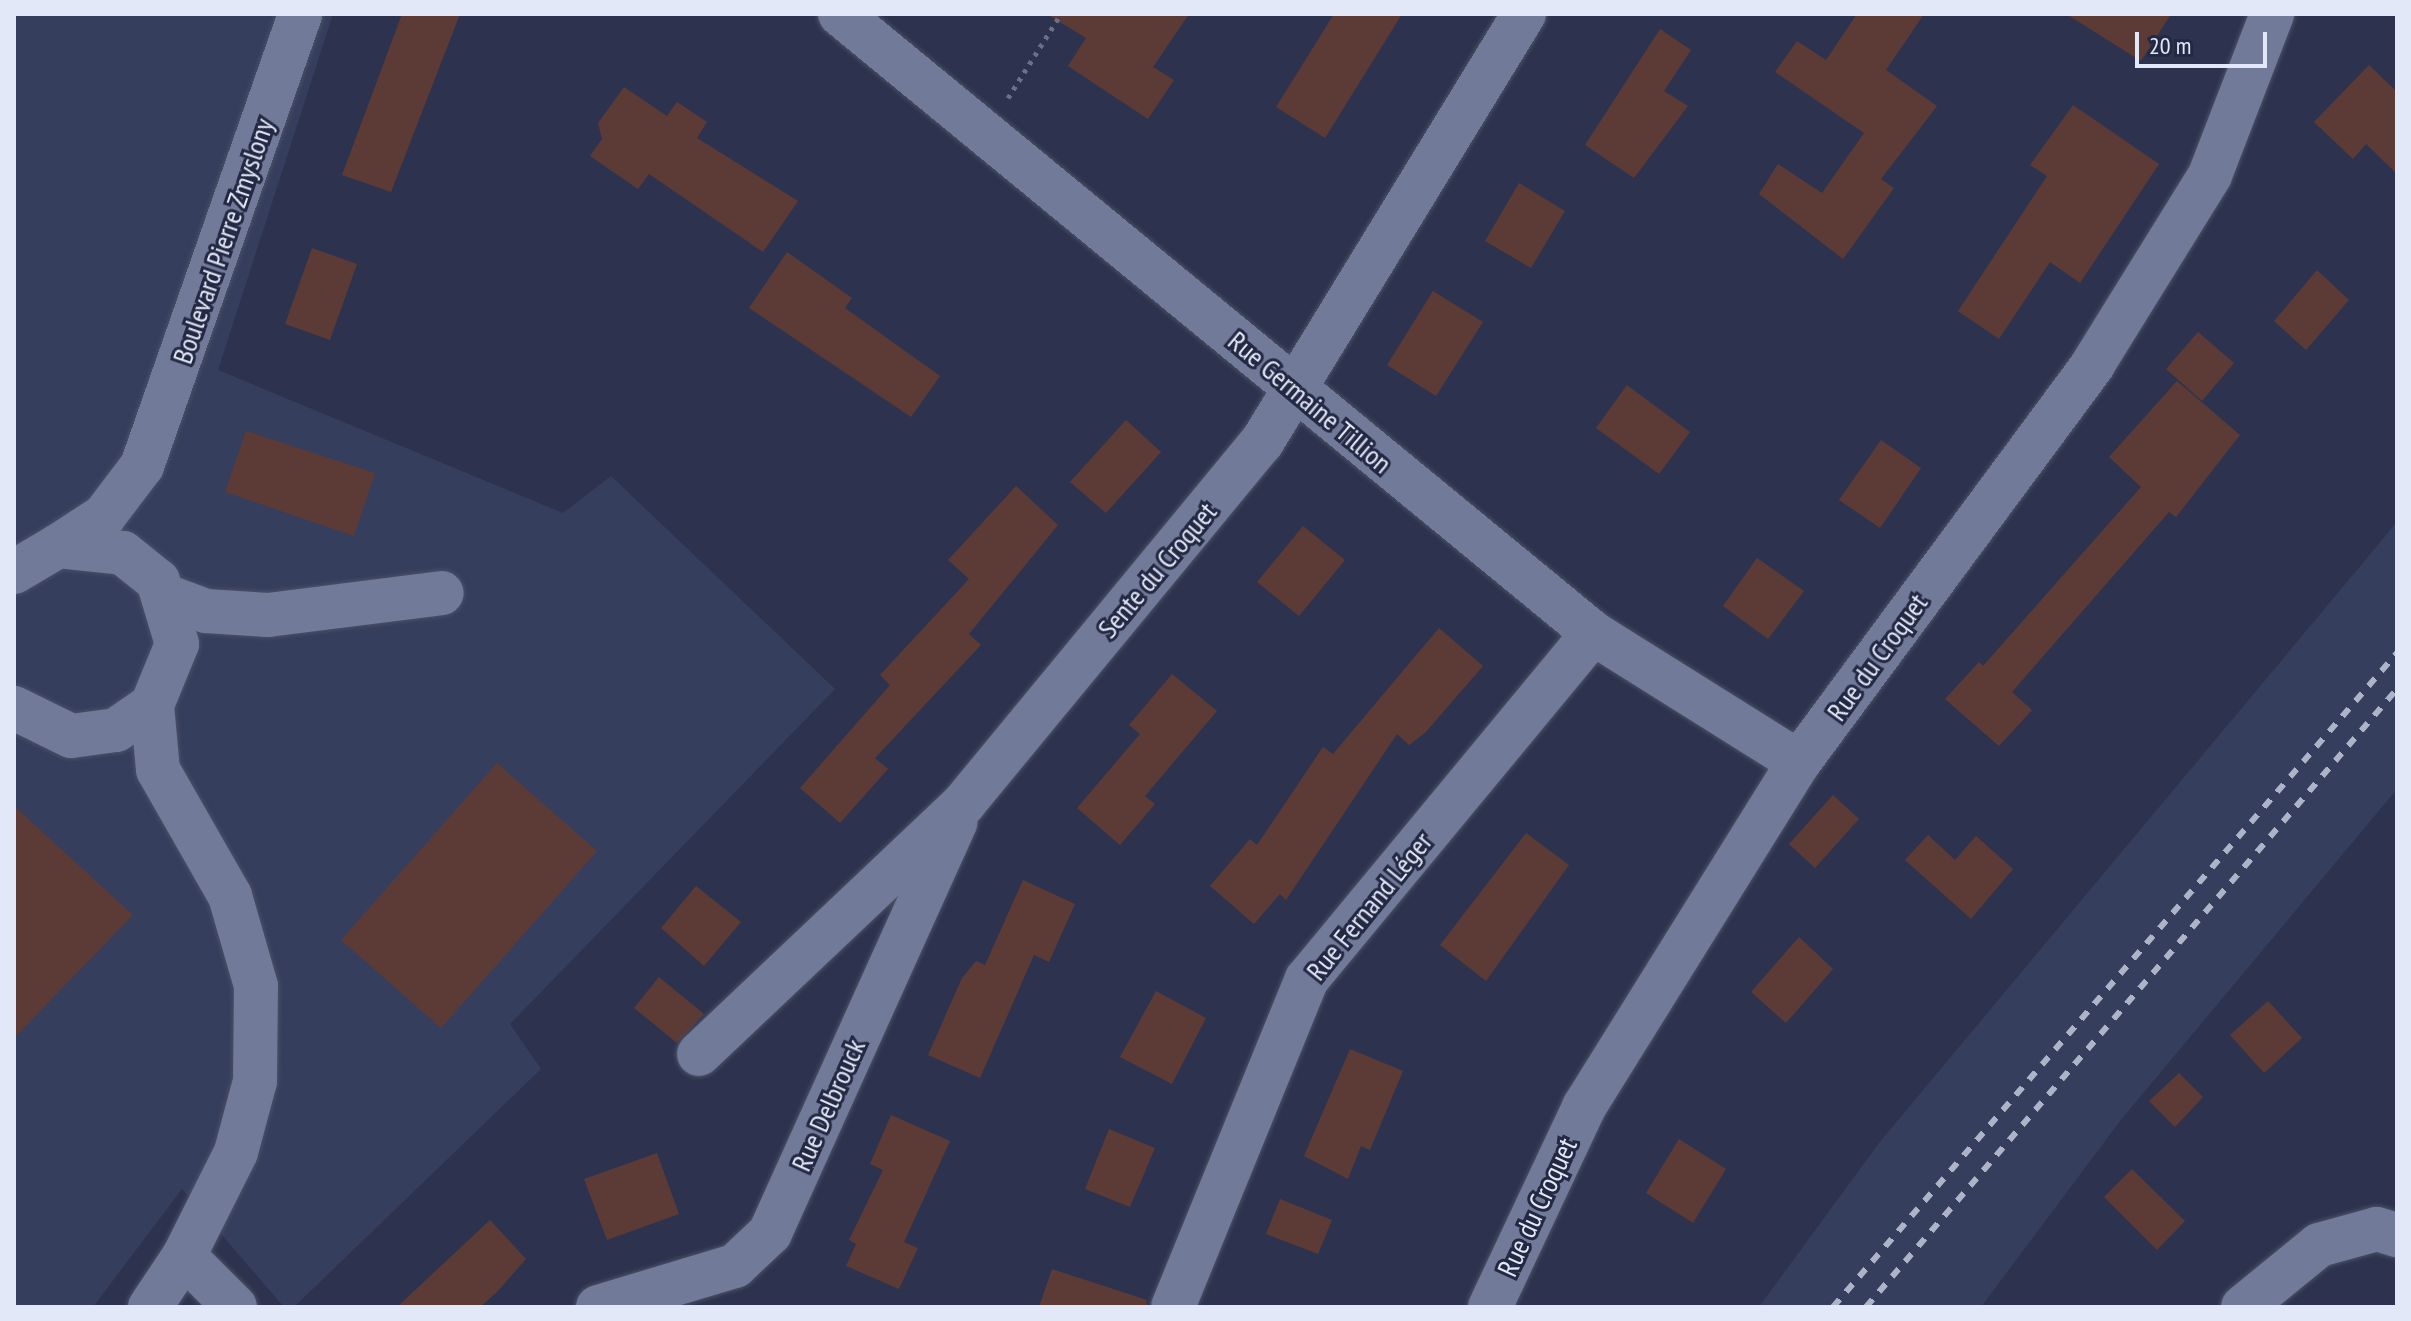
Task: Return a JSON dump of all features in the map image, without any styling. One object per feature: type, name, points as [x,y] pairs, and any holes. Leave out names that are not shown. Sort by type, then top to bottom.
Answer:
[{"type":"street","name":"Boulevard Pierre Zmyslony","points":[[31,556],[104,516],[142,466],[300,14]]},
{"type":"street","name":"Rue Germaine Tillion","points":[[840,14],[1593,633],[1799,762]]},
{"type":"street","name":"Sente du Croquet","points":[[699,1054],[964,803],[1262,442],[1524,14]]},
{"type":"street","name":"Rue du Croquet","points":[[1490,1307],[1584,1107],[1799,762],[2093,364],[2210,175],[2272,14]]},
{"type":"street","name":"Boulevard Pierre Zmyslony","points":[[142,466],[154,580],[175,621],[174,666]]},
{"type":"street","points":[[31,556],[102,546],[206,611],[268,615],[442,593]]},
{"type":"street","points":[[14,740],[116,730],[152,705],[174,666],[207,640],[268,615]]},
{"type":"street","name":"Rue Fernand Léger","points":[[1173,1307],[1307,979],[1593,633]]},
{"type":"street","points":[[150,1307],[184,1256],[236,1152],[255,1081],[256,986],[230,896],[175,811],[158,770],[152,705]]},
{"type":"street","points":[[14,708],[139,776],[175,811]]},
{"type":"street","name":"Rue Delbrouck","points":[[598,1307],[735,1266],[770,1233],[964,803]]},
{"type":"street","points":[[2243,1307],[2319,1245],[2377,1229],[2397,1235]]},
{"type":"street","points":[[184,1256],[235,1307]]},
{"type":"path","points":[[986,132],[1061,14]]},
{"type":"shaded area","points":[[14,14],[333,14],[218,370],[563,513],[611,476],[835,689],[510,1024],[541,1069],[294,1307],[284,1307],[182,1189],[93,1307],[14,1307]]},
{"type":"shaded area","points":[[2397,522],[2397,789],[2120,1121],[1981,1307],[1759,1307],[1879,1143]]},
{"type":"building","points":[[402,14],[460,14],[391,192],[342,175]]},
{"type":"building","points":[[1047,14],[1189,14],[1153,67],[1174,80],[1148,119],[1068,66],[1086,38]]},
{"type":"building","points":[[1334,14],[1402,14],[1325,138],[1276,107]]},
{"type":"building","points":[[1857,14],[1924,14],[1886,70],[1937,106],[1881,179],[1894,188],[1843,259],[1759,194],[1778,164],[1822,193],[1864,133],[1775,72],[1797,41],[1826,60]]},
{"type":"building","points":[[2066,14],[2171,14],[2141,61]]},
{"type":"building","points":[[1660,29],[1691,50],[1664,91],[1688,106],[1634,178],[1585,145]]},
{"type":"building","points":[[2369,65],[2397,92],[2397,174],[2366,144],[2353,159],[2314,122]]},
{"type":"building","points":[[624,87],[667,116],[677,102],[707,122],[697,138],[798,201],[763,252],[649,174],[638,189],[590,156],[602,139],[598,123]]},
{"type":"building","points":[[2073,105],[2159,164],[2080,283],[2050,262],[1999,339],[1958,311],[2047,176],[2030,165]]},
{"type":"building","points":[[1519,183],[1565,211],[1531,268],[1485,241]]},
{"type":"building","points":[[312,248],[357,264],[330,340],[285,324]]},
{"type":"building","points":[[787,252],[852,298],[845,308],[940,376],[911,417],[749,308]]},
{"type":"building","points":[[2317,270],[2349,300],[2306,350],[2274,321]]},
{"type":"building","points":[[1433,291],[1483,322],[1436,396],[1387,365]]},
{"type":"building","points":[[2198,332],[2234,363],[2202,401],[2166,369]]},
{"type":"building","points":[[2177,381],[2240,435],[2176,517],[2169,512],[2012,692],[2032,710],[1999,746],[1945,699],[1979,662],[1983,666],[2141,487],[2109,457]]},
{"type":"building","points":[[1627,385],[1690,432],[1659,474],[1596,428]]},
{"type":"building","points":[[1126,420],[1161,452],[1106,513],[1070,482]]},
{"type":"building","points":[[246,431],[375,473],[354,536],[225,492]]},
{"type":"building","points":[[1881,440],[1921,468],[1880,528],[1839,500]]},
{"type":"building","points":[[1016,486],[1058,525],[969,634],[981,645],[875,758],[888,769],[840,823],[800,788],[890,685],[880,675],[969,579],[948,560]]},
{"type":"building","points":[[1303,526],[1345,560],[1299,616],[1257,582]]},
{"type":"building","points":[[1757,558],[1804,591],[1768,639],[1723,606]]},
{"type":"building","points":[[1439,628],[1483,666],[1425,733],[1409,745],[1397,734],[1286,900],[1280,894],[1254,924],[1210,886],[1250,839],[1257,845],[1323,747],[1333,754]]},
{"type":"building","points":[[1172,674],[1217,711],[1145,796],[1155,804],[1120,845],[1077,808],[1140,734],[1129,725]]},
{"type":"building","points":[[497,763],[597,851],[441,1028],[341,940]]},
{"type":"building","points":[[1833,795],[1859,819],[1815,868],[1789,844]]},
{"type":"building","points":[[14,806],[133,915],[14,1038]]},
{"type":"building","points":[[1526,833],[1569,865],[1486,981],[1440,945]]},
{"type":"building","points":[[1928,835],[1955,860],[1976,836],[2013,869],[1971,919],[1905,860]]},
{"type":"building","points":[[1023,880],[1075,904],[1049,962],[1034,955],[980,1078],[928,1055],[962,978],[976,961],[985,965]]},
{"type":"building","points":[[696,886],[741,922],[704,966],[661,928]]},
{"type":"building","points":[[1799,937],[1833,969],[1786,1023],[1751,992]]},
{"type":"building","points":[[659,977],[704,1014],[677,1043],[634,1008]]},
{"type":"building","points":[[1156,991],[1206,1018],[1172,1084],[1120,1057]]},
{"type":"building","points":[[2268,1001],[2302,1038],[2264,1073],[2230,1035]]},
{"type":"building","points":[[1350,1049],[1403,1071],[1370,1150],[1361,1146],[1348,1179],[1304,1156]]},
{"type":"building","points":[[2179,1073],[2203,1097],[2175,1127],[2149,1101]]},
{"type":"building","points":[[891,1115],[950,1141],[904,1242],[918,1248],[899,1289],[846,1266],[856,1244],[849,1240],[883,1170],[870,1164]]},
{"type":"building","points":[[1109,1129],[1155,1148],[1130,1207],[1085,1189]]},
{"type":"building","points":[[1679,1139],[1726,1169],[1693,1223],[1646,1193]]},
{"type":"building","points":[[657,1153],[679,1214],[607,1240],[584,1179]]},
{"type":"building","points":[[2132,1169],[2185,1221],[2157,1250],[2104,1197]]},
{"type":"building","points":[[1280,1199],[1332,1220],[1318,1254],[1266,1234]]},
{"type":"building","points":[[490,1220],[526,1259],[497,1292],[480,1307],[397,1307]]},
{"type":"building","points":[[1052,1269],[1147,1300],[1146,1307],[1039,1307]]},
{"type":"railway","points":[[1833,1307],[2397,653]]},
{"type":"railway","points":[[1866,1307],[2397,689]]}]
